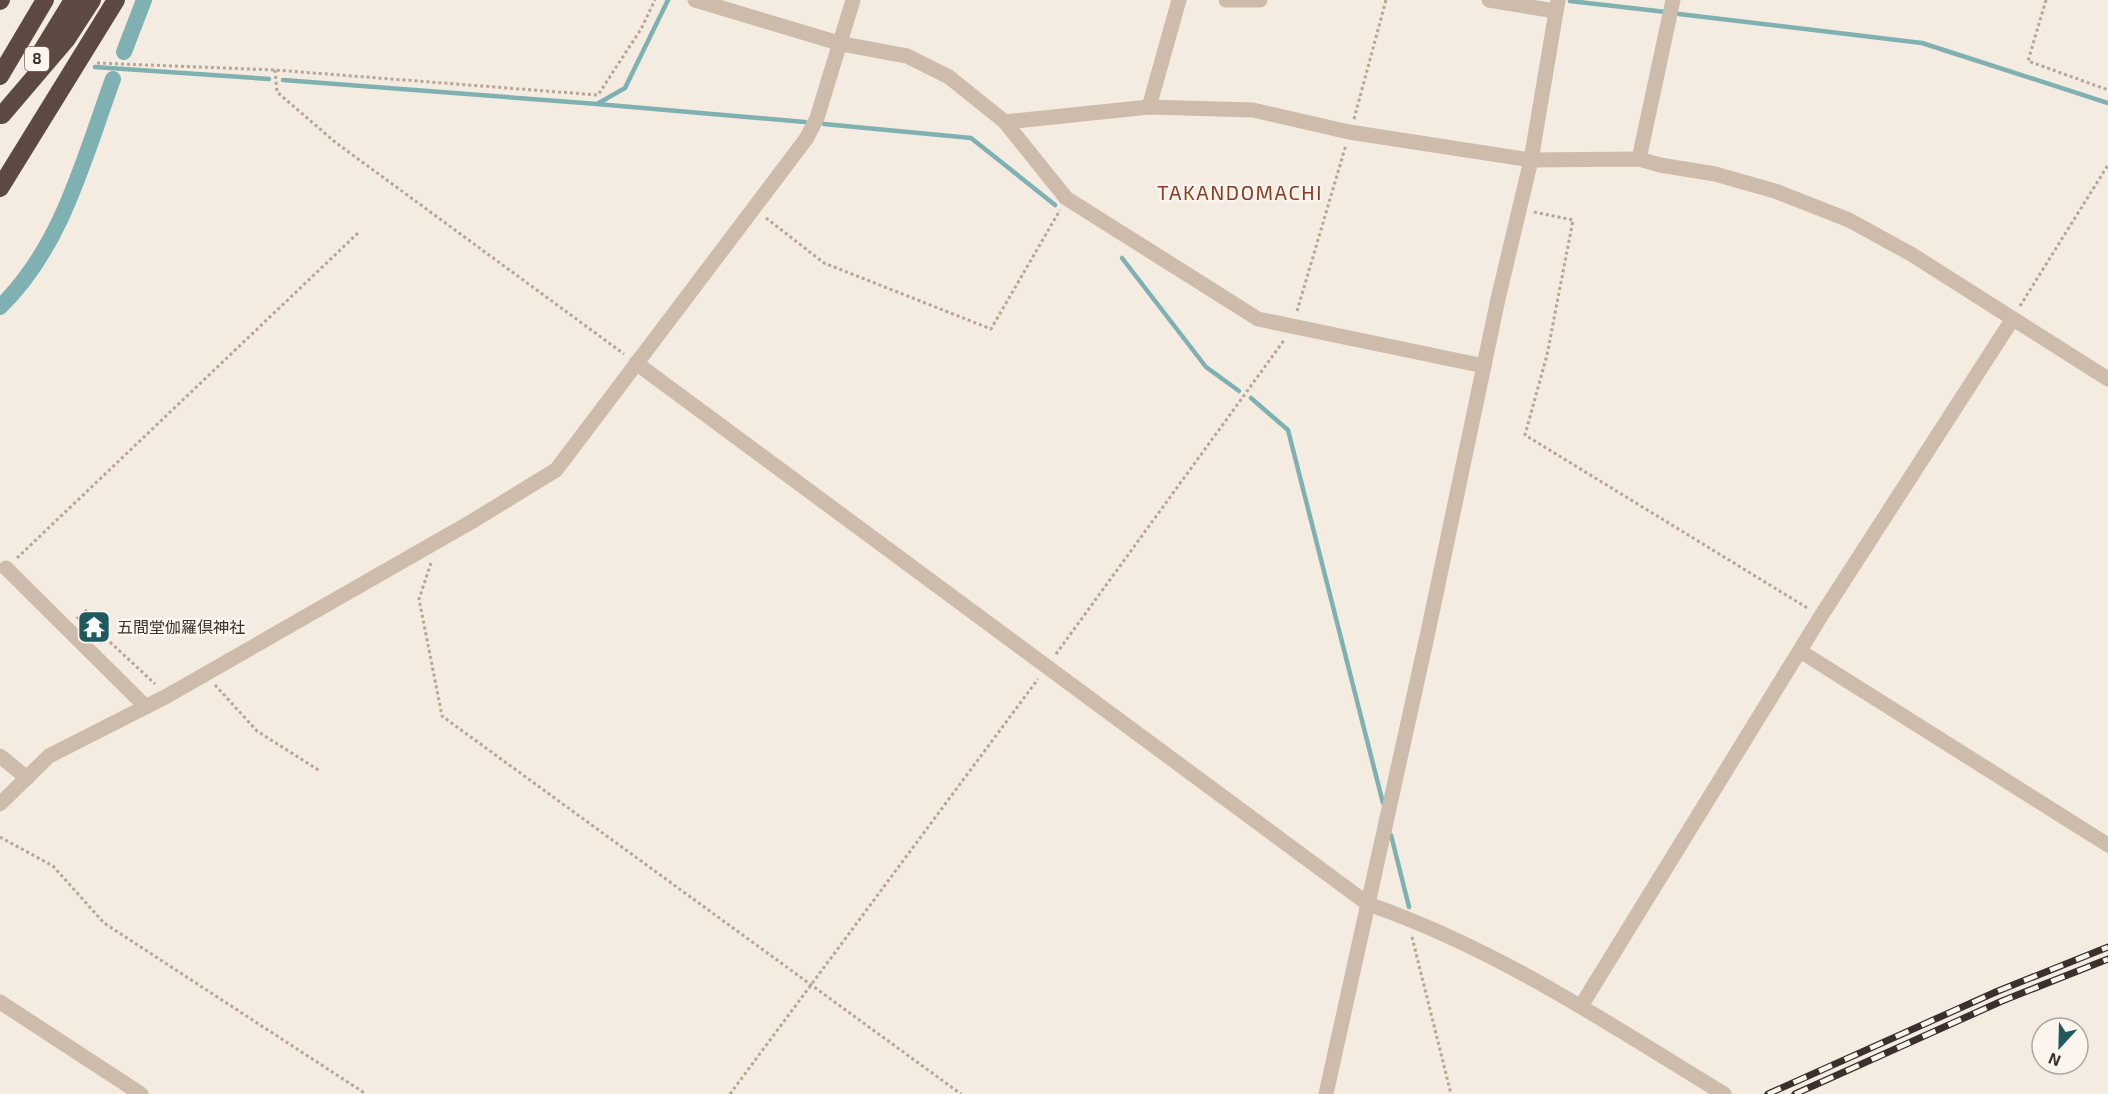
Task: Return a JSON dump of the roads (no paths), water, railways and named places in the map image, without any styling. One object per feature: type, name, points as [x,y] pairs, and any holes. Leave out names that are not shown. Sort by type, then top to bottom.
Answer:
[{"type":"highway","name":"8","points":[[17,46],[36,0]]},
{"type":"highway","name":"8","points":[[1,75],[45,0]]},
{"type":"highway","name":"8","points":[[1,116],[73,0]]},
{"type":"highway","points":[[1,116],[66,40],[92,0]]},
{"type":"highway","points":[[0,188],[116,0]]},
{"type":"street","points":[[694,0],[732,6],[842,44],[907,56],[949,77],[1005,122],[1066,198],[1258,319],[1484,366]]},
{"type":"street","points":[[0,804],[49,756],[167,696],[556,470],[806,139],[818,118],[842,44],[853,0]]},
{"type":"street","points":[[1149,107],[1179,0]]},
{"type":"street","points":[[1226,0],[1260,0]]},
{"type":"street","points":[[1326,1094],[1518,208],[1532,160],[1556,5],[1489,0]]},
{"type":"street","points":[[1639,159],[1673,0]]},
{"type":"street","points":[[1005,122],[1149,107],[1253,111],[1349,132],[1532,160],[1639,159],[1660,165],[1715,174],[1774,191],[1849,220],[1911,254],[2108,379]]},
{"type":"street","points":[[1581,1006],[1821,616],[2012,320]]},
{"type":"street","points":[[636,363],[1368,904],[1462,942],[1581,1006],[1724,1094]]},
{"type":"street","points":[[6,568],[146,706]]},
{"type":"street","points":[[1800,651],[2108,845]]},
{"type":"street","points":[[0,756],[27,778]]},
{"type":"street","points":[[0,1002],[131,1091]]},
{"type":"waterway","points":[[124,52],[144,0]]},
{"type":"waterway","points":[[283,80],[597,104],[625,88],[668,0]]},
{"type":"waterway","points":[[1570,1],[1666,12]]},
{"type":"waterway","points":[[1679,14],[1922,43],[2108,103]]},
{"type":"waterway","points":[[95,67],[269,79]]},
{"type":"waterway","points":[[0,307],[40,257],[55,229],[81,170],[113,79]]},
{"type":"waterway","points":[[597,104],[805,122]]},
{"type":"waterway","points":[[824,124],[971,138],[1055,205]]},
{"type":"waterway","points":[[1122,258],[1206,367],[1239,391]]},
{"type":"waterway","points":[[1251,398],[1288,430],[1383,803]]},
{"type":"waterway","points":[[1391,835],[1409,907]]},
{"type":"railway","points":[[1768,1094],[1998,991],[2108,947]]},
{"type":"railway","points":[[1795,1094],[2002,1001],[2108,959]]},
{"type":"place","name":"五間堂伽羅倶神社","points":[[94,627]]},
{"type":"district","name":"TAKANDOMACHI","points":[[1240,193]]}]
